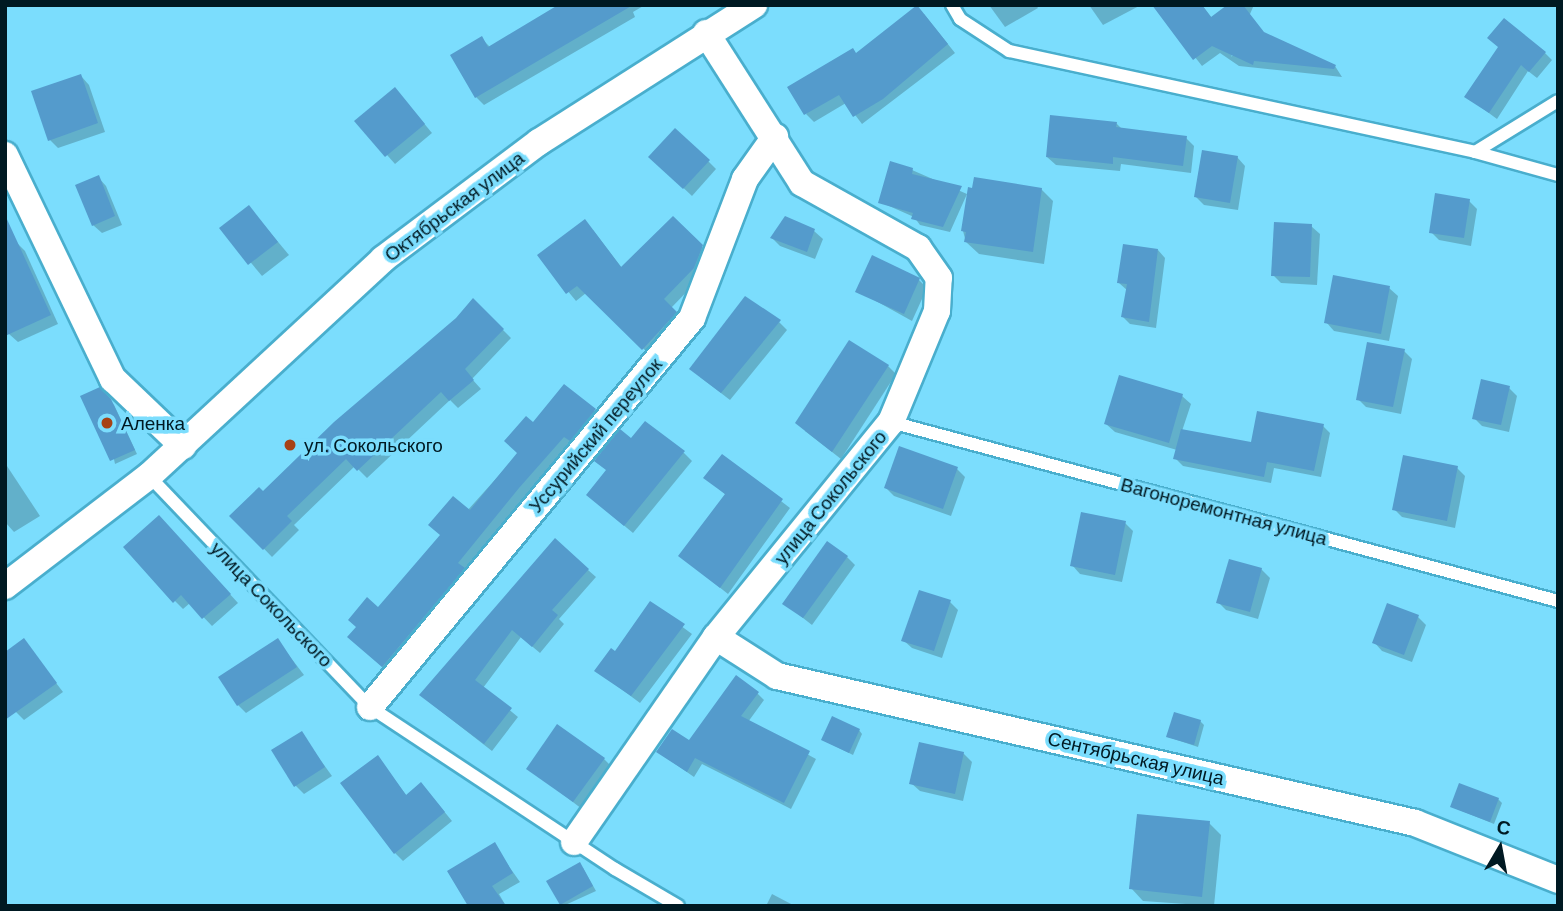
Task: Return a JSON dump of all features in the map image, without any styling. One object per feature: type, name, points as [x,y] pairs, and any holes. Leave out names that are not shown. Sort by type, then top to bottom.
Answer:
[{"type":"street","name":"Октябрьская улица","points":[[5,586],[149,477],[383,259],[539,142],[706,33],[754,5]]},
{"type":"street","name":"улица Сокольского","points":[[574,842],[716,637],[891,422],[937,311],[939,278],[918,248],[802,183],[706,33]]},
{"type":"street","name":"Уссурийский переулок","points":[[370,708],[692,318],[745,178],[775,137]]},
{"type":"street","points":[[5,155],[113,379],[183,446]]},
{"type":"street","name":"Сентябрьская улица","points":[[716,637],[777,676],[1415,823],[1558,880]]},
{"type":"lane","points":[[952,5],[960,19],[1009,51],[1475,152],[1558,175]]},
{"type":"lane","points":[[1475,152],[1558,101]]},
{"type":"lane","name":"Вагоноремонтная улица","points":[[891,422],[1558,601]]},
{"type":"lane","name":"улица Сокольского","points":[[149,477],[370,708],[574,842],[678,906]]},
{"type":"building","points":[[558,5],[633,5],[475,98],[450,55],[482,36],[488,47]]},
{"type":"building","points":[[917,5],[948,44],[883,99],[853,117],[839,95],[804,115],[787,87],[853,48],[856,53]]},
{"type":"building","points":[[1152,5],[1202,5],[1211,17],[1227,5],[1243,5],[1264,32],[1336,65],[1334,69],[1254,61],[1253,65],[1212,46],[1193,60]]},
{"type":"building","points":[[1504,18],[1546,52],[1529,72],[1521,65],[1489,113],[1464,97],[1498,47],[1487,38]]},
{"type":"building","points":[[81,74],[98,123],[48,141],[31,91]]},
{"type":"building","points":[[395,87],[425,124],[385,157],[354,121]]},
{"type":"building","points":[[1050,115],[1117,122],[1116,127],[1187,136],[1183,166],[1113,157],[1113,164],[1046,157]]},
{"type":"building","points":[[675,128],[710,160],[683,189],[648,157]]},
{"type":"building","points":[[1202,150],[1238,156],[1230,203],[1194,197]]},
{"type":"building","points":[[890,161],[913,168],[912,174],[962,186],[943,227],[911,219],[913,213],[878,203]]},
{"type":"building","points":[[99,175],[115,216],[92,226],[75,185]]},
{"type":"building","points":[[974,177],[1042,188],[1033,252],[964,242],[966,232],[961,231],[968,187],[972,188]]},
{"type":"building","points":[[1435,193],[1470,199],[1464,238],[1429,233]]},
{"type":"building","points":[[249,205],[278,242],[248,265],[219,228]]},
{"type":"building","points":[[5,215],[51,315],[5,336]]},
{"type":"building","points":[[673,216],[703,245],[694,268],[664,299],[677,312],[642,350],[577,286],[566,294],[537,255],[585,219],[621,267]]},
{"type":"building","points":[[785,216],[815,229],[807,252],[770,238]]},
{"type":"building","points":[[1274,222],[1312,224],[1310,277],[1271,276]]},
{"type":"building","points":[[1123,244],[1158,249],[1149,322],[1121,317],[1127,284],[1117,283]]},
{"type":"building","points":[[872,255],[920,278],[904,314],[855,292]]},
{"type":"building","points":[[1333,275],[1390,286],[1381,334],[1324,323]]},
{"type":"building","points":[[745,296],[781,320],[721,393],[689,369]]},
{"type":"building","points":[[473,298],[504,329],[465,369],[474,380],[449,401],[441,392],[357,471],[346,459],[287,516],[292,521],[263,550],[229,516],[259,487],[263,491],[334,422],[456,318]]},
{"type":"building","points":[[849,340],[889,365],[832,452],[795,423]]},
{"type":"building","points":[[1367,342],[1405,349],[1393,407],[1356,400]]},
{"type":"building","points":[[1119,375],[1183,394],[1169,443],[1104,424]]},
{"type":"building","points":[[1481,379],[1510,386],[1501,425],[1472,419]]},
{"type":"building","points":[[564,384],[596,409],[570,441],[564,437],[519,488],[458,563],[465,568],[382,667],[347,637],[356,627],[348,620],[367,597],[378,607],[440,535],[428,525],[453,496],[470,510],[517,453],[504,441],[526,416],[533,422]]},
{"type":"building","name":"Аленка","points":[[100,387],[111,399],[135,450],[110,461],[80,396]]},
{"type":"building","points":[[1257,411],[1324,424],[1314,471],[1267,462],[1264,477],[1173,459],[1181,429],[1251,442]]},
{"type":"building","points":[[645,421],[685,451],[624,526],[586,495],[606,470],[594,461],[620,429],[631,438]]},
{"type":"building","points":[[899,446],[958,467],[943,509],[884,488]]},
{"type":"building","points":[[722,454],[783,499],[720,588],[678,556],[725,494],[703,478]]},
{"type":"building","points":[[1403,455],[1458,466],[1447,521],[1392,510]]},
{"type":"building","points":[[1081,512],[1126,521],[1115,575],[1070,566]]},
{"type":"building","points":[[159,515],[231,594],[202,619],[181,595],[173,603],[123,547]]},
{"type":"building","points":[[555,538],[589,569],[552,610],[558,615],[532,647],[512,630],[475,680],[512,708],[484,744],[419,695]]},
{"type":"building","points":[[827,541],[848,556],[803,618],[782,604]]},
{"type":"building","points":[[1229,559],[1262,568],[1250,612],[1216,603]]},
{"type":"building","points":[[919,590],[951,600],[934,651],[901,641]]},
{"type":"building","points":[[650,601],[685,624],[631,696],[594,671],[611,648],[615,651]]},
{"type":"building","points":[[1387,603],[1419,615],[1404,655],[1372,643]]},
{"type":"building","points":[[24,638],[57,683],[5,720],[5,652]]},
{"type":"building","points":[[278,638],[297,667],[237,706],[218,677]]},
{"type":"building","points":[[736,675],[759,692],[741,716],[810,751],[784,803],[695,758],[687,772],[656,752],[672,729],[689,740]]},
{"type":"building","points":[[1174,712],[1201,720],[1194,745],[1166,737]]},
{"type":"building","points":[[832,716],[860,729],[849,753],[821,740]]},
{"type":"building","points":[[557,724],[605,758],[573,802],[526,769]]},
{"type":"building","points":[[302,731],[325,767],[294,787],[271,750]]},
{"type":"building","points":[[919,742],[964,752],[955,794],[909,784]]},
{"type":"building","points":[[378,755],[406,795],[421,782],[445,812],[394,854],[340,783]]},
{"type":"building","points":[[1459,783],[1499,798],[1490,822],[1450,807]]},
{"type":"building","points":[[1137,814],[1210,821],[1202,897],[1129,889]]},
{"type":"building","points":[[495,842],[513,873],[492,886],[506,906],[468,906],[447,871]]},
{"type":"building","points":[[580,862],[593,886],[560,905],[546,881]]},
{"type":"place","name":"Аленка","points":[[107,423]]},
{"type":"place","name":"ул. Сокольского","points":[[290,445]]}]
